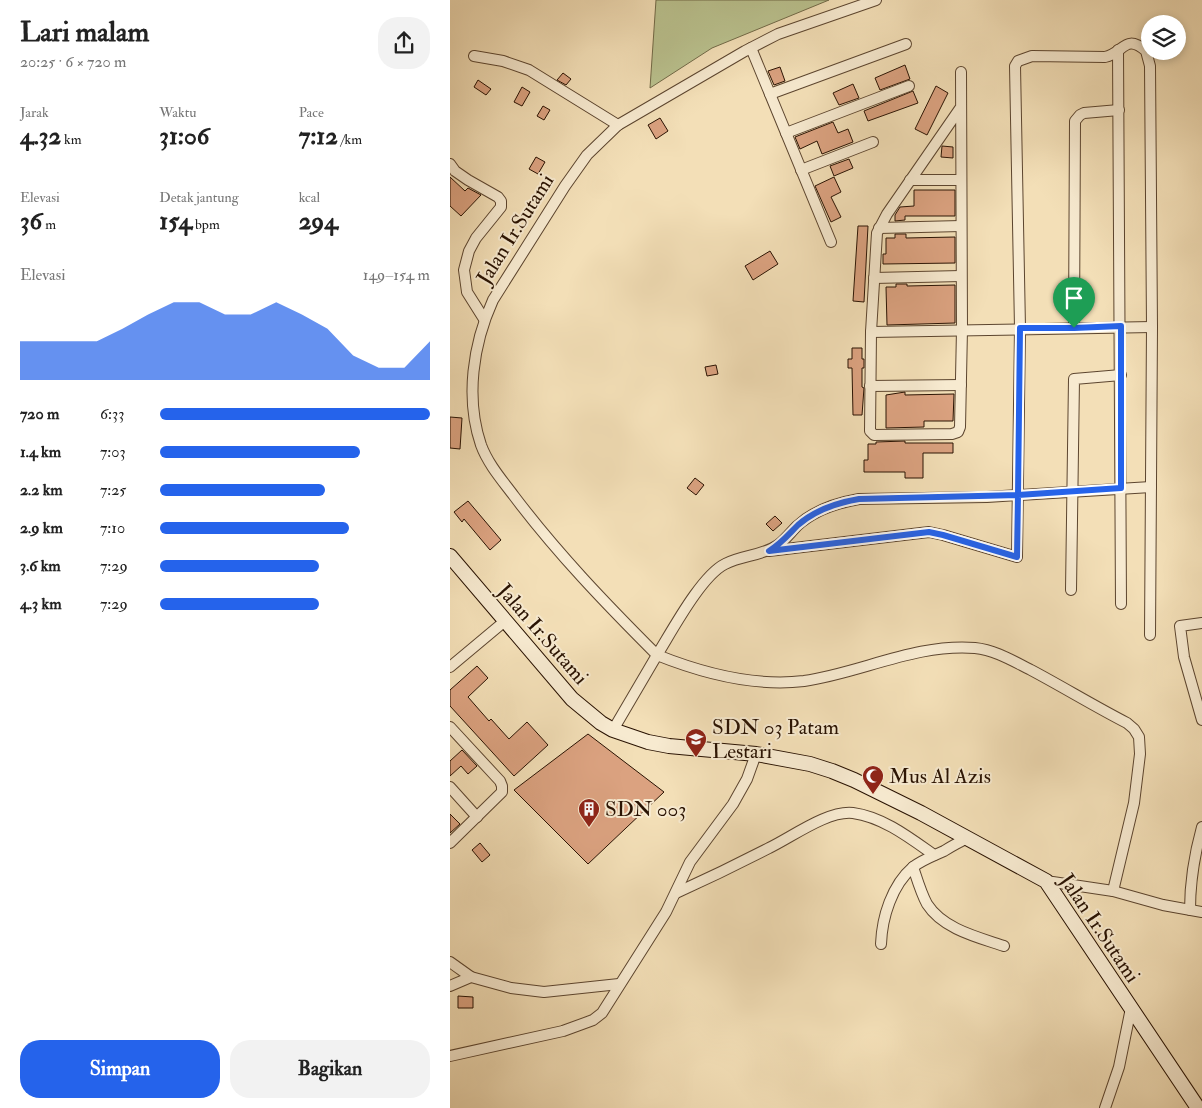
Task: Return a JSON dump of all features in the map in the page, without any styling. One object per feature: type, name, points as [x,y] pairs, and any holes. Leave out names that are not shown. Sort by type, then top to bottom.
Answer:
[{"type":"street","name":"Jalan Ir.Sutami","points":[[656,655],[592,589],[542,532],[490,463],[477,432],[473,393],[475,353],[484,319],[493,300],[565,186],[587,155],[618,125],[778,34],[876,0]]},
{"type":"street","points":[[613,730],[656,655],[700,588],[716,569],[738,559],[769,551],[929,532],[949,536],[1017,557],[1020,328],[1016,66],[1018,61],[1032,56],[1111,56],[1130,43],[1146,51],[1150,66],[1152,326],[1150,635]]},
{"type":"street","points":[[770,94],[906,44]]},
{"type":"street","points":[[752,48],[831,242]]},
{"type":"street","points":[[1118,50],[1121,326],[1121,604]]},
{"type":"street","points":[[474,56],[503,61],[529,70],[618,125]]},
{"type":"street","points":[[961,72],[962,330],[959,430],[952,434],[872,434],[870,431],[871,332],[879,228],[961,107]]},
{"type":"street","points":[[786,133],[909,86]]},
{"type":"street","points":[[1074,328],[1076,121],[1084,113],[1119,110]]},
{"type":"street","points":[[801,170],[873,142]]},
{"type":"street","points":[[450,164],[456,171],[498,197],[501,201],[499,210],[476,238],[469,251],[464,270],[468,292],[484,319]]},
{"type":"street","points":[[910,180],[961,180]]},
{"type":"street","points":[[879,228],[961,226]]},
{"type":"street","points":[[874,278],[962,276]]},
{"type":"street","points":[[871,332],[1152,326]]},
{"type":"street","points":[[1072,590],[1074,378],[1121,375]]},
{"type":"street","points":[[870,386],[961,385]]},
{"type":"street","points":[[769,551],[780,544],[810,516],[842,502],[859,499],[1018,495],[1151,486]]},
{"type":"street","name":"Jalan Ir.Sutami","points":[[450,556],[572,700],[587,713],[613,730],[648,742],[669,746],[756,754],[810,764],[854,780],[921,813],[1046,881],[1198,1108]]},
{"type":"street","points":[[450,667],[505,621]]},
{"type":"street","points":[[1202,623],[1180,626],[1184,657],[1202,720]]},
{"type":"street","points":[[656,655],[687,667],[717,674],[762,681],[786,682],[824,676],[936,650],[976,648],[998,654],[1045,677],[1127,722],[1139,737],[1140,754],[1134,803],[1113,891]]},
{"type":"street","points":[[450,727],[500,781],[502,786],[502,792],[450,843]]},
{"type":"street","points":[[450,1056],[563,1031],[593,1020],[602,1013],[659,924],[676,893],[683,873],[733,804],[747,779],[756,754]]},
{"type":"street","points":[[450,787],[477,817]]},
{"type":"street","points":[[676,893],[764,851],[820,821],[841,814],[857,814],[888,825],[911,838],[934,855]]},
{"type":"street","points":[[1190,910],[1192,866],[1202,827]]},
{"type":"street","points":[[881,944],[881,928],[899,884],[913,868],[968,838]]},
{"type":"street","points":[[913,868],[926,902],[938,916],[969,934],[1004,946]]},
{"type":"street","points":[[1046,881],[1113,891],[1202,912]]},
{"type":"street","points":[[450,962],[471,978],[512,988],[544,992],[619,984]]},
{"type":"street","points":[[450,986],[471,978]]},
{"type":"street","points":[[1105,1108],[1119,1067],[1131,1008]]},
{"type":"green space","points":[[656,0],[829,0],[712,48],[650,88]]},
{"type":"building","points":[[905,65],[910,79],[880,90],[875,78]]},
{"type":"building","points":[[780,67],[785,81],[774,85],[768,71]]},
{"type":"building","points":[[563,73],[571,79],[566,85],[557,80]]},
{"type":"building","points":[[478,80],[491,89],[486,95],[474,87]]},
{"type":"building","points":[[853,84],[859,98],[839,105],[833,93]]},
{"type":"building","points":[[936,86],[948,93],[927,135],[915,129]]},
{"type":"building","points":[[522,87],[530,92],[522,106],[514,102]]},
{"type":"building","points":[[913,91],[918,103],[868,121],[864,111]]},
{"type":"building","points":[[543,106],[550,110],[544,120],[537,116]]},
{"type":"building","points":[[660,118],[668,131],[656,139],[648,125]]},
{"type":"building","points":[[833,122],[838,133],[848,129],[853,142],[822,154],[817,141],[800,149],[795,137]]},
{"type":"building","points":[[942,146],[953,147],[953,158],[941,157]]},
{"type":"building","points":[[536,157],[545,162],[538,174],[529,169]]},
{"type":"building","points":[[849,159],[853,168],[834,176],[830,166]]},
{"type":"building","points":[[450,177],[465,191],[468,188],[481,195],[461,216],[450,206]]},
{"type":"building","points":[[834,177],[841,192],[831,197],[841,217],[831,222],[815,186]]},
{"type":"building","points":[[914,190],[955,190],[955,216],[905,216],[905,220],[895,221],[895,215],[900,207],[914,206]]},
{"type":"building","points":[[858,226],[868,226],[864,302],[853,301]]},
{"type":"building","points":[[895,234],[906,234],[906,238],[955,237],[955,263],[883,264],[883,254],[886,254],[886,238],[895,238]]},
{"type":"building","points":[[770,251],[778,264],[753,280],[745,266]]},
{"type":"building","points":[[896,284],[907,284],[907,286],[955,285],[955,323],[887,325],[886,287],[896,287]]},
{"type":"building","points":[[852,348],[862,348],[862,359],[864,359],[864,368],[862,368],[862,387],[864,388],[862,415],[853,415],[852,368],[848,368],[848,359],[852,359]]},
{"type":"building","points":[[716,365],[718,374],[707,376],[705,367]]},
{"type":"building","points":[[905,392],[905,395],[954,394],[953,421],[924,421],[924,427],[886,428],[886,395]]},
{"type":"building","points":[[450,417],[462,418],[460,449],[450,448]]},
{"type":"building","points":[[905,441],[905,443],[953,443],[953,453],[923,453],[923,478],[905,478],[905,472],[864,472],[864,460],[868,460],[868,444]]},
{"type":"building","points":[[695,478],[704,485],[696,495],[687,488]]},
{"type":"building","points":[[468,501],[501,540],[490,550],[464,519],[462,522],[454,512]]},
{"type":"building","points":[[775,516],[782,523],[773,531],[766,524]]},
{"type":"building","points":[[477,666],[488,678],[468,697],[489,721],[491,719],[509,739],[527,722],[548,745],[514,776],[450,706],[450,690]]},
{"type":"building","name":"SDN 003","points":[[588,734],[664,792],[588,864],[514,790]]},
{"type":"building","points":[[462,750],[477,766],[468,774],[461,766],[450,776],[450,761]]},
{"type":"building","points":[[450,814],[460,824],[450,833]]},
{"type":"building","points":[[480,843],[490,855],[482,862],[472,850]]},
{"type":"building","points":[[458,996],[473,997],[473,1008],[458,1008]]},
{"type":"place","name":"SDN 03 Patam Lestari","points":[[696,758]]},
{"type":"place","name":"Mus Al Azis","points":[[873,795]]},
{"type":"place","name":"SDN 003","points":[[589,828]]},
{"type":"route","points":[[1074,328],[1020,328],[1018,495],[859,499],[842,502],[824,508],[810,516],[780,544],[769,551],[929,532],[1017,557],[1018,495],[1121,488],[1121,326],[1074,328]]}]
